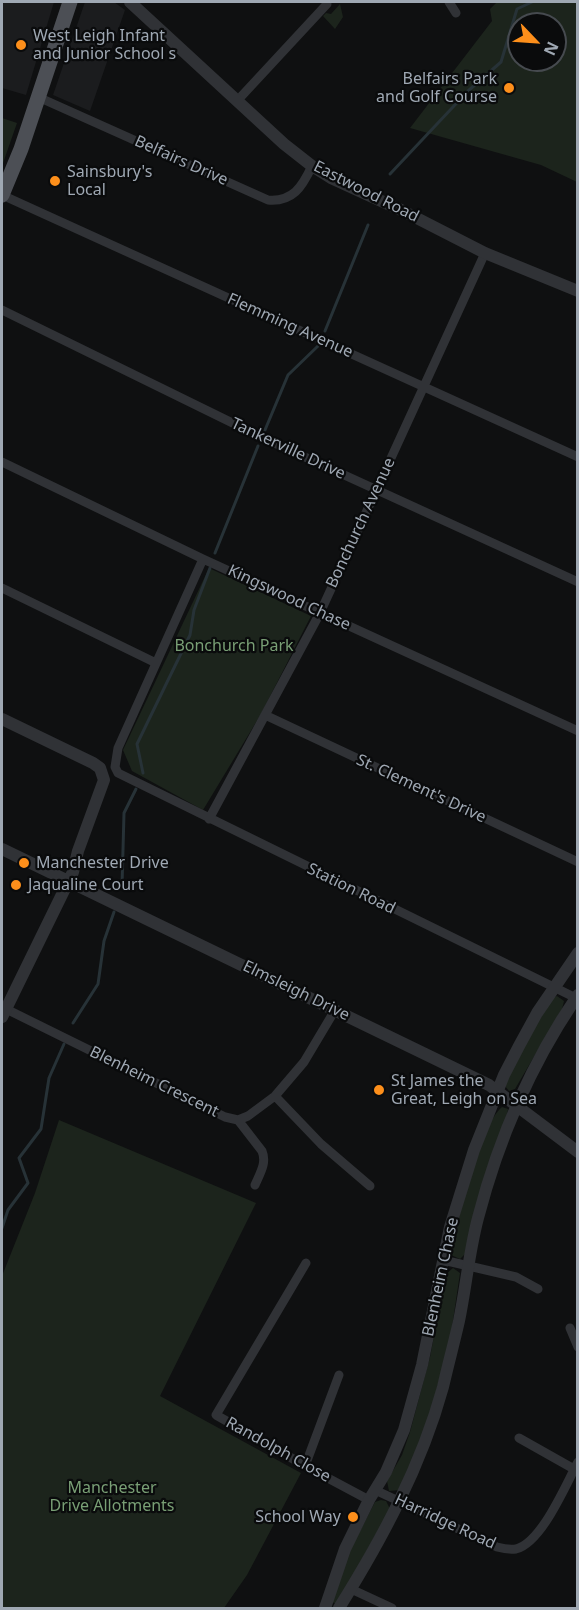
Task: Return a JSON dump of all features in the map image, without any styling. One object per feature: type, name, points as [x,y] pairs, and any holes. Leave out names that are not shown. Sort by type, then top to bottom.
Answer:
[{"type":"main road","points":[[2,195],[21,149],[70,2]]},
{"type":"street","name":"Eastwood Road","points":[[130,2],[284,144],[312,166],[331,178],[401,210],[485,253],[578,291]]},
{"type":"street","points":[[449,2],[456,13]]},
{"type":"street","points":[[237,101],[327,4]]},
{"type":"street","name":"Belfairs Drive","points":[[39,97],[268,200],[292,196],[303,184],[312,166]]},
{"type":"street","name":"Flemming Avenue","points":[[2,195],[578,457]]},
{"type":"street","name":"Bonchurch Avenue","points":[[209,819],[320,613],[485,253]]},
{"type":"street","name":"Tankerville Drive","points":[[2,310],[259,436],[578,582]]},
{"type":"street","name":"Kingswood Chase","points":[[2,462],[203,559],[578,731]]},
{"type":"street","points":[[2,588],[156,663],[203,559]]},
{"type":"street","name":"Station Road","points":[[156,663],[115,757],[115,767],[118,773],[553,988],[577,997]]},
{"type":"street","name":"St. Clement's Drive","points":[[265,715],[578,862]]},
{"type":"street","points":[[2,719],[93,763],[100,768],[104,780],[78,851],[77,862],[3,1011]]},
{"type":"street","name":"Elmsleigh Drive","points":[[2,849],[489,1085],[578,1152]]},
{"type":"street","name":"Blenheim Chase","points":[[325,1608],[345,1549],[396,1452],[404,1430],[422,1365],[443,1260],[460,1192],[474,1150],[519,1046],[553,988],[578,953]]},
{"type":"street","name":"Blenheim Chase","points":[[339,1608],[400,1501],[425,1441],[442,1389],[459,1320],[468,1265],[488,1182],[516,1105],[548,1042],[577,997]]},
{"type":"street","name":"Blenheim Crescent","points":[[3,1011],[225,1117],[238,1120],[248,1116],[275,1096],[304,1062],[335,1010]]},
{"type":"street","points":[[275,1096],[321,1144],[370,1186]]},
{"type":"street","points":[[238,1120],[262,1151],[264,1157],[264,1164],[255,1185]]},
{"type":"street","points":[[443,1260],[516,1277],[538,1289]]},
{"type":"street","name":"Randolph Close","points":[[306,1263],[216,1415],[305,1466],[372,1495]]},
{"type":"street","points":[[570,1328],[578,1347]]},
{"type":"street","points":[[305,1466],[339,1375]]},
{"type":"street","points":[[519,1438],[576,1466]]},
{"type":"street","name":"Harridge Road","points":[[372,1495],[400,1501],[497,1547],[508,1550],[527,1544],[540,1530],[576,1466]]},
{"type":"street","points":[[351,1589],[392,1608]]},
{"type":"shaded area","name":"West Leigh Infant and Junior School s","points":[[2,2],[54,2],[26,95],[2,88]]},
{"type":"shaded area","points":[[85,2],[114,2],[125,10],[90,111],[53,95]]},
{"type":"green space","name":"Belfairs Park and Golf Course","points":[[497,2],[577,2],[577,182],[541,165],[410,128],[492,21],[490,9]]},
{"type":"green space","points":[[340,4],[343,17],[335,29],[323,16],[326,13],[331,14]]},
{"type":"green space","points":[[2,118],[17,123],[2,166]]},
{"type":"green space","name":"Bonchurch Park","points":[[209,568],[311,616],[261,714],[203,810],[132,771],[123,750]]},
{"type":"green space","points":[[557,996],[564,1001],[562,1009],[515,1089],[509,1091],[505,1086],[523,1046],[552,998]]},
{"type":"green space","points":[[502,1107],[508,1109],[507,1115],[465,1254],[460,1259],[451,1255],[470,1176],[485,1134]]},
{"type":"green space","name":"Manchester Drive Allotments","points":[[59,1120],[256,1203],[160,1396],[301,1473],[247,1575],[224,1608],[2,1608],[2,1276],[35,1193]]},
{"type":"green space","points":[[453,1268],[460,1273],[451,1334],[436,1392],[421,1442],[400,1490],[389,1491],[387,1481],[402,1455],[410,1432],[430,1357],[446,1274]]},
{"type":"green space","points":[[386,1501],[390,1509],[337,1604],[332,1602],[348,1554],[375,1502]]},
{"type":"waterway","points":[[390,174],[468,91],[501,62],[517,9],[532,2]]},
{"type":"waterway","points":[[325,331],[368,225]]},
{"type":"waterway","points":[[265,430],[288,375],[318,346]]},
{"type":"waterway","points":[[215,553],[258,446]]},
{"type":"waterway","points":[[143,773],[137,744],[190,635],[194,610],[210,568]]},
{"type":"waterway","points":[[122,886],[124,813],[136,789]]},
{"type":"waterway","points":[[73,1023],[98,984],[104,941],[114,912]]},
{"type":"waterway","points":[[2,1228],[8,1210],[28,1183],[19,1158],[41,1129],[49,1078],[64,1044]]},
{"type":"place","name":"West Leigh Infant and Junior School s","points":[[21,45]]},
{"type":"place","name":"Belfairs Park and Golf Course","points":[[509,88]]},
{"type":"place","name":"Sainsbury's Local","points":[[55,181]]},
{"type":"place","name":"Manchester Drive","points":[[24,863]]},
{"type":"place","name":"Jaqualine Court","points":[[16,885]]},
{"type":"place","name":"St James the Great, Leigh on Sea","points":[[379,1090]]},
{"type":"place","name":"School Way","points":[[353,1517]]}]
